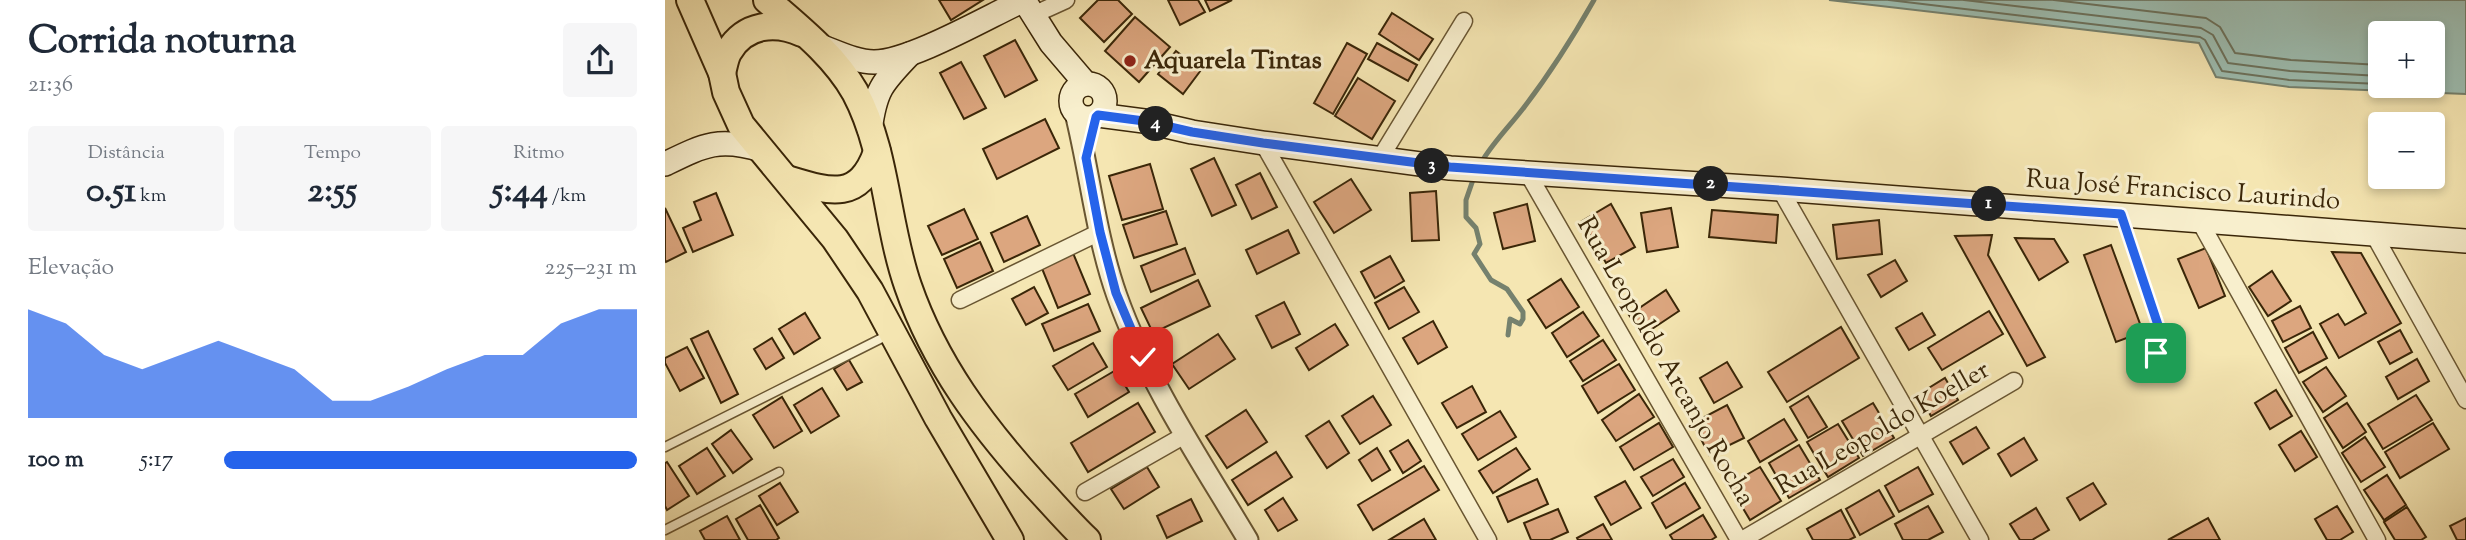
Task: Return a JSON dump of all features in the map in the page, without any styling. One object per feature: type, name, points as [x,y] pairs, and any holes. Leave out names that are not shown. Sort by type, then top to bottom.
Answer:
[{"type":"highway","points":[[690,0],[722,72],[726,92],[741,125],[835,239],[870,291],[1003,538]]},
{"type":"highway","points":[[767,0],[812,40],[840,71],[855,93],[873,141],[908,285],[930,339],[949,375],[998,444],[1087,540]]},
{"type":"highway","points":[[722,72],[729,51],[743,35],[764,26],[786,26],[812,40]]},
{"type":"highway","points":[[787,179],[814,188],[855,187],[865,177],[873,141]]},
{"type":"main road","points":[[812,40],[873,62],[910,54],[1027,5]]},
{"type":"main road","name":"Rua José Francisco Laurindo","points":[[1027,5],[1089,104],[1192,132],[1379,160],[1450,167],[2466,241]]},
{"type":"main road","points":[[873,141],[873,104],[879,91],[910,54]]},
{"type":"main road","points":[[665,164],[695,149],[716,143],[739,144],[762,150]]},
{"type":"street","points":[[1027,5],[1066,0]]},
{"type":"street","points":[[1379,160],[1464,21]]},
{"type":"street","points":[[1089,104],[1086,158],[1100,232],[1116,293],[1160,392],[1248,540]]},
{"type":"street","points":[[1263,143],[1488,540]]},
{"type":"street","name":"Rua Leopoldo Arcanjo Rocha","points":[[1527,172],[1740,540]]},
{"type":"street","points":[[1780,189],[1980,540]]},
{"type":"street","points":[[2199,220],[2377,540]]},
{"type":"street","points":[[960,300],[1100,232]]},
{"type":"street","points":[[2373,233],[2466,400]]},
{"type":"street","name":"Rua Leopoldo Koeller","points":[[1740,540],[2014,381]]},
{"type":"street","points":[[1085,492],[1185,435]]},
{"type":"lane","points":[[2121,214],[2159,328],[2161,345],[2156,353],[2134,363]]},
{"type":"lane","points":[[665,447],[893,332]]},
{"type":"lane","points":[[665,530],[779,472]]},
{"type":"water","points":[[1829,0],[2466,0],[2466,94],[2445,93],[2445,21],[2368,21],[2368,90],[2289,87],[2216,77],[2199,43]]},
{"type":"building","points":[[939,0],[983,0],[951,20]]},
{"type":"building","points":[[1098,0],[1118,0],[1132,14],[1104,42],[1080,18]]},
{"type":"building","points":[[1168,0],[1198,0],[1205,12],[1180,25]]},
{"type":"building","points":[[1205,0],[1232,0],[1210,11]]},
{"type":"building","points":[[1392,13],[1433,39],[1419,60],[1379,34]]},
{"type":"building","points":[[1135,17],[1170,47],[1139,82],[1105,51]]},
{"type":"building","points":[[1015,40],[1037,80],[1005,97],[984,56]]},
{"type":"building","points":[[1347,43],[1367,54],[1333,114],[1314,103]]},
{"type":"building","points":[[1377,43],[1417,65],[1408,81],[1368,59]]},
{"type":"building","points":[[1176,51],[1201,70],[1183,94],[1158,74]]},
{"type":"building","points":[[961,62],[986,108],[964,119],[940,73]]},
{"type":"building","points":[[1358,78],[1395,101],[1372,139],[1335,116]]},
{"type":"building","points":[[1045,119],[1059,148],[997,179],[983,149]]},
{"type":"building","points":[[1214,158],[1236,205],[1212,216],[1191,169]]},
{"type":"building","points":[[1150,164],[1163,209],[1122,220],[1109,176]]},
{"type":"building","points":[[1260,173],[1277,207],[1252,219],[1236,185]]},
{"type":"building","points":[[1351,179],[1371,210],[1334,233],[1314,202]]},
{"type":"building","points":[[1436,191],[1439,240],[1412,241],[1410,193]]},
{"type":"building","points":[[716,193],[733,235],[693,252],[683,228],[701,220],[694,202]]},
{"type":"building","points":[[1527,204],[1535,241],[1503,249],[1494,213]]},
{"type":"building","points":[[1611,204],[1635,247],[1606,263],[1582,221]]},
{"type":"building","points":[[665,208],[686,252],[666,262],[665,260]]},
{"type":"building","points":[[1671,208],[1678,247],[1647,252],[1641,213]]},
{"type":"building","points":[[964,209],[978,239],[942,255],[928,226]]},
{"type":"building","points":[[1712,210],[1778,215],[1776,243],[1709,237]]},
{"type":"building","points":[[1166,211],[1177,244],[1134,258],[1123,225]]},
{"type":"building","points":[[1027,216],[1040,245],[1004,262],[991,233]]},
{"type":"building","points":[[1879,220],[1882,254],[1837,259],[1833,225]]},
{"type":"building","points":[[1288,230],[1299,253],[1257,274],[1246,250]]},
{"type":"building","points":[[1992,235],[1988,255],[2045,357],[2027,366],[1955,236]]},
{"type":"building","points":[[2015,238],[2054,239],[2068,262],[2039,280]]},
{"type":"building","points":[[980,242],[993,271],[957,288],[944,259]]},
{"type":"building","points":[[2111,245],[2143,332],[2116,342],[2084,255]]},
{"type":"building","points":[[1185,248],[1195,274],[1151,292],[1141,266]]},
{"type":"building","points":[[2206,248],[2225,296],[2199,308],[2178,259]]},
{"type":"building","points":[[2332,252],[2361,253],[2401,323],[2339,358],[2320,324],[2338,314],[2345,325],[2366,313]]},
{"type":"building","points":[[1073,253],[1090,294],[1058,308],[1041,266]]},
{"type":"building","points":[[1390,256],[1404,281],[1375,298],[1361,272]]},
{"type":"building","points":[[1895,260],[1907,281],[1881,297],[1868,275]]},
{"type":"building","points":[[2272,271],[2291,301],[2268,316],[2249,287]]},
{"type":"building","points":[[1561,279],[1579,307],[1546,328],[1528,300]]},
{"type":"building","points":[[1198,280],[1210,306],[1153,333],[1141,308]]},
{"type":"building","points":[[1034,287],[1048,313],[1026,325],[1012,299]]},
{"type":"building","points":[[1404,287],[1419,312],[1389,329],[1375,303]]},
{"type":"building","points":[[1666,290],[1679,311],[1643,335],[1629,315]]},
{"type":"building","points":[[1284,302],[1300,334],[1272,348],[1256,316]]},
{"type":"building","points":[[1088,304],[1100,331],[1054,351],[1042,324]]},
{"type":"building","points":[[2300,306],[2311,328],[2283,342],[2272,321]]},
{"type":"building","points":[[1989,311],[2003,334],[1942,370],[1928,348]]},
{"type":"building","points":[[1583,312],[1599,336],[1567,357],[1552,333]]},
{"type":"building","points":[[805,313],[820,338],[794,354],[779,329]]},
{"type":"building","points":[[1922,313],[1935,335],[1909,350],[1896,328]]},
{"type":"building","points":[[1433,321],[1447,347],[1418,364],[1403,338]]},
{"type":"building","points":[[1335,324],[1348,345],[1309,370],[1296,348]]},
{"type":"building","points":[[1841,327],[1859,358],[1787,402],[1768,372]]},
{"type":"building","points":[[2400,330],[2412,352],[2390,364],[2378,342]]},
{"type":"building","points":[[708,331],[738,394],[721,403],[691,339]]},
{"type":"building","points":[[2313,332],[2327,358],[2299,373],[2285,348]]},
{"type":"building","points":[[1218,334],[1235,359],[1189,389],[1172,364]]},
{"type":"building","points":[[772,338],[784,358],[766,369],[754,349]]},
{"type":"building","points":[[1603,340],[1616,360],[1583,381],[1570,361]]},
{"type":"building","points":[[1093,343],[1107,367],[1068,390],[1053,366]]},
{"type":"building","points":[[687,347],[704,378],[680,391],[665,358]]},
{"type":"building","points":[[2417,359],[2429,381],[2398,399],[2386,377]]},
{"type":"building","points":[[849,360],[862,382],[847,390],[834,369]]},
{"type":"building","points":[[1727,362],[1742,387],[1714,403],[1700,378]]},
{"type":"building","points":[[1619,364],[1635,390],[1598,413],[1582,386]]},
{"type":"building","points":[[2326,367],[2346,396],[2323,412],[2303,382]]},
{"type":"building","points":[[1116,370],[1129,392],[1088,417],[1075,394]]},
{"type":"building","points":[[1945,378],[1958,400],[1931,416],[1919,394]]},
{"type":"building","points":[[1472,386],[1486,412],[1457,428],[1442,403]]},
{"type":"building","points":[[822,388],[839,416],[811,433],[794,405]]},
{"type":"building","points":[[2276,390],[2292,416],[2270,429],[2255,403]]},
{"type":"building","points":[[1639,394],[1654,417],[1616,441],[1602,420]]},
{"type":"building","points":[[2416,395],[2432,420],[2383,449],[2368,424]]},
{"type":"building","points":[[1373,396],[1391,425],[1360,444],[1342,416]]},
{"type":"building","points":[[1808,396],[1827,427],[1808,438],[1790,407]]},
{"type":"building","points":[[782,397],[802,431],[774,448],[753,415]]},
{"type":"building","points":[[1138,403],[1155,432],[1088,472],[1071,443]]},
{"type":"building","points":[[1873,403],[1894,438],[1863,456],[1842,421]]},
{"type":"building","points":[[2347,403],[2366,432],[2343,448],[2324,418]]},
{"type":"building","points":[[1727,405],[1744,438],[1709,455],[1693,423]]},
{"type":"building","points":[[1246,410],[1267,442],[1227,468],[1206,436]]},
{"type":"building","points":[[1500,411],[1516,437],[1478,460],[1462,434]]},
{"type":"building","points":[[1784,419],[1797,440],[1760,462],[1748,441]]},
{"type":"building","points":[[1329,421],[1349,453],[1327,468],[1306,436]]},
{"type":"building","points":[[1659,423],[1673,447],[1634,470],[1620,447]]},
{"type":"building","points":[[2433,423],[2449,449],[2400,478],[2385,452]]},
{"type":"building","points":[[1838,424],[1859,458],[1828,477],[1807,442]]},
{"type":"building","points":[[1976,427],[1989,448],[1963,464],[1950,442]]},
{"type":"building","points":[[731,430],[752,459],[733,473],[712,444]]},
{"type":"building","points":[[2301,431],[2317,457],[2295,471],[2279,445]]},
{"type":"building","points":[[2365,437],[2385,467],[2361,482],[2342,453]]},
{"type":"building","points":[[2024,438],[2037,460],[2011,476],[1998,454]]},
{"type":"building","points":[[1408,440],[1421,461],[1403,473],[1390,451]]},
{"type":"building","points":[[1799,445],[1820,480],[1789,498],[1769,463]]},
{"type":"building","points":[[707,448],[725,476],[697,494],[679,466]]},
{"type":"building","points":[[1377,448],[1390,470],[1372,481],[1359,460]]},
{"type":"building","points":[[1516,448],[1530,469],[1493,493],[1479,471]]},
{"type":"building","points":[[1276,452],[1292,477],[1248,505],[1232,480]]},
{"type":"building","points":[[1673,459],[1684,477],[1653,496],[1641,477]]},
{"type":"building","points":[[667,462],[689,496],[667,510],[665,463]]},
{"type":"building","points":[[1424,466],[1439,490],[1373,530],[1358,505]]},
{"type":"building","points":[[1147,467],[1159,487],[1124,509],[1111,489]]},
{"type":"building","points":[[1760,467],[1781,501],[1750,520],[1729,485]]},
{"type":"building","points":[[1918,467],[1933,494],[1899,512],[1885,486]]},
{"type":"building","points":[[2387,475],[2406,505],[2384,520],[2364,490]]},
{"type":"building","points":[[1537,479],[1548,504],[1508,522],[1497,497]]},
{"type":"building","points":[[1625,481],[1641,508],[1611,525],[1595,497]]},
{"type":"building","points":[[780,483],[798,512],[777,525],[759,496]]},
{"type":"building","points":[[1685,483],[1700,508],[1666,528],[1652,503]]},
{"type":"building","points":[[2093,483],[2106,504],[2080,520],[2067,498]]},
{"type":"building","points":[[1879,490],[1894,516],[1860,535],[1846,509]]},
{"type":"building","points":[[1283,498],[1297,520],[1278,531],[1265,510]]},
{"type":"building","points":[[1191,499],[1202,521],[1167,538],[1157,516]]},
{"type":"building","points":[[760,505],[779,538],[776,540],[748,540],[736,519]]},
{"type":"building","points":[[1928,506],[1943,532],[1928,540],[1903,540],[1895,524]]},
{"type":"building","points":[[2337,506],[2353,532],[2340,540],[2327,540],[2315,519]]},
{"type":"building","points":[[2407,507],[2426,537],[2421,540],[2395,540],[2384,522]]},
{"type":"building","points":[[2036,508],[2049,530],[2032,540],[2020,540],[2010,524]]},
{"type":"building","points":[[1558,509],[1568,532],[1550,540],[1531,540],[1524,523]]},
{"type":"building","points":[[1841,510],[1855,537],[1849,540],[1813,540],[1807,529]]},
{"type":"building","points":[[1703,515],[1716,537],[1711,540],[1673,540],[1670,535]]},
{"type":"building","points":[[727,516],[740,540],[705,540],[700,531]]},
{"type":"building","points":[[2208,518],[2220,540],[2168,540]]},
{"type":"building","points":[[2466,518],[2466,540],[2457,540],[2450,526]]},
{"type":"building","points":[[1424,519],[1436,540],[1389,540]]},
{"type":"building","points":[[1603,524],[1612,540],[1578,540],[1577,538]]},
{"type":"waterway","points":[[1481,163],[1544,80],[1594,0]]},
{"type":"waterway","points":[[1475,174],[1466,200],[1466,217],[1476,228],[1480,244],[1474,254],[1491,280],[1507,289],[1523,312],[1520,324],[1510,319],[1508,335]]},
{"type":"place","name":"Aquarela Tintas","points":[[1130,61]]},
{"type":"route","points":[[1143,357],[1116,293],[1100,232],[1086,158],[1098,115],[1263,143],[1450,167],[2121,214],[2159,328],[2161,345],[2156,353]]}]
